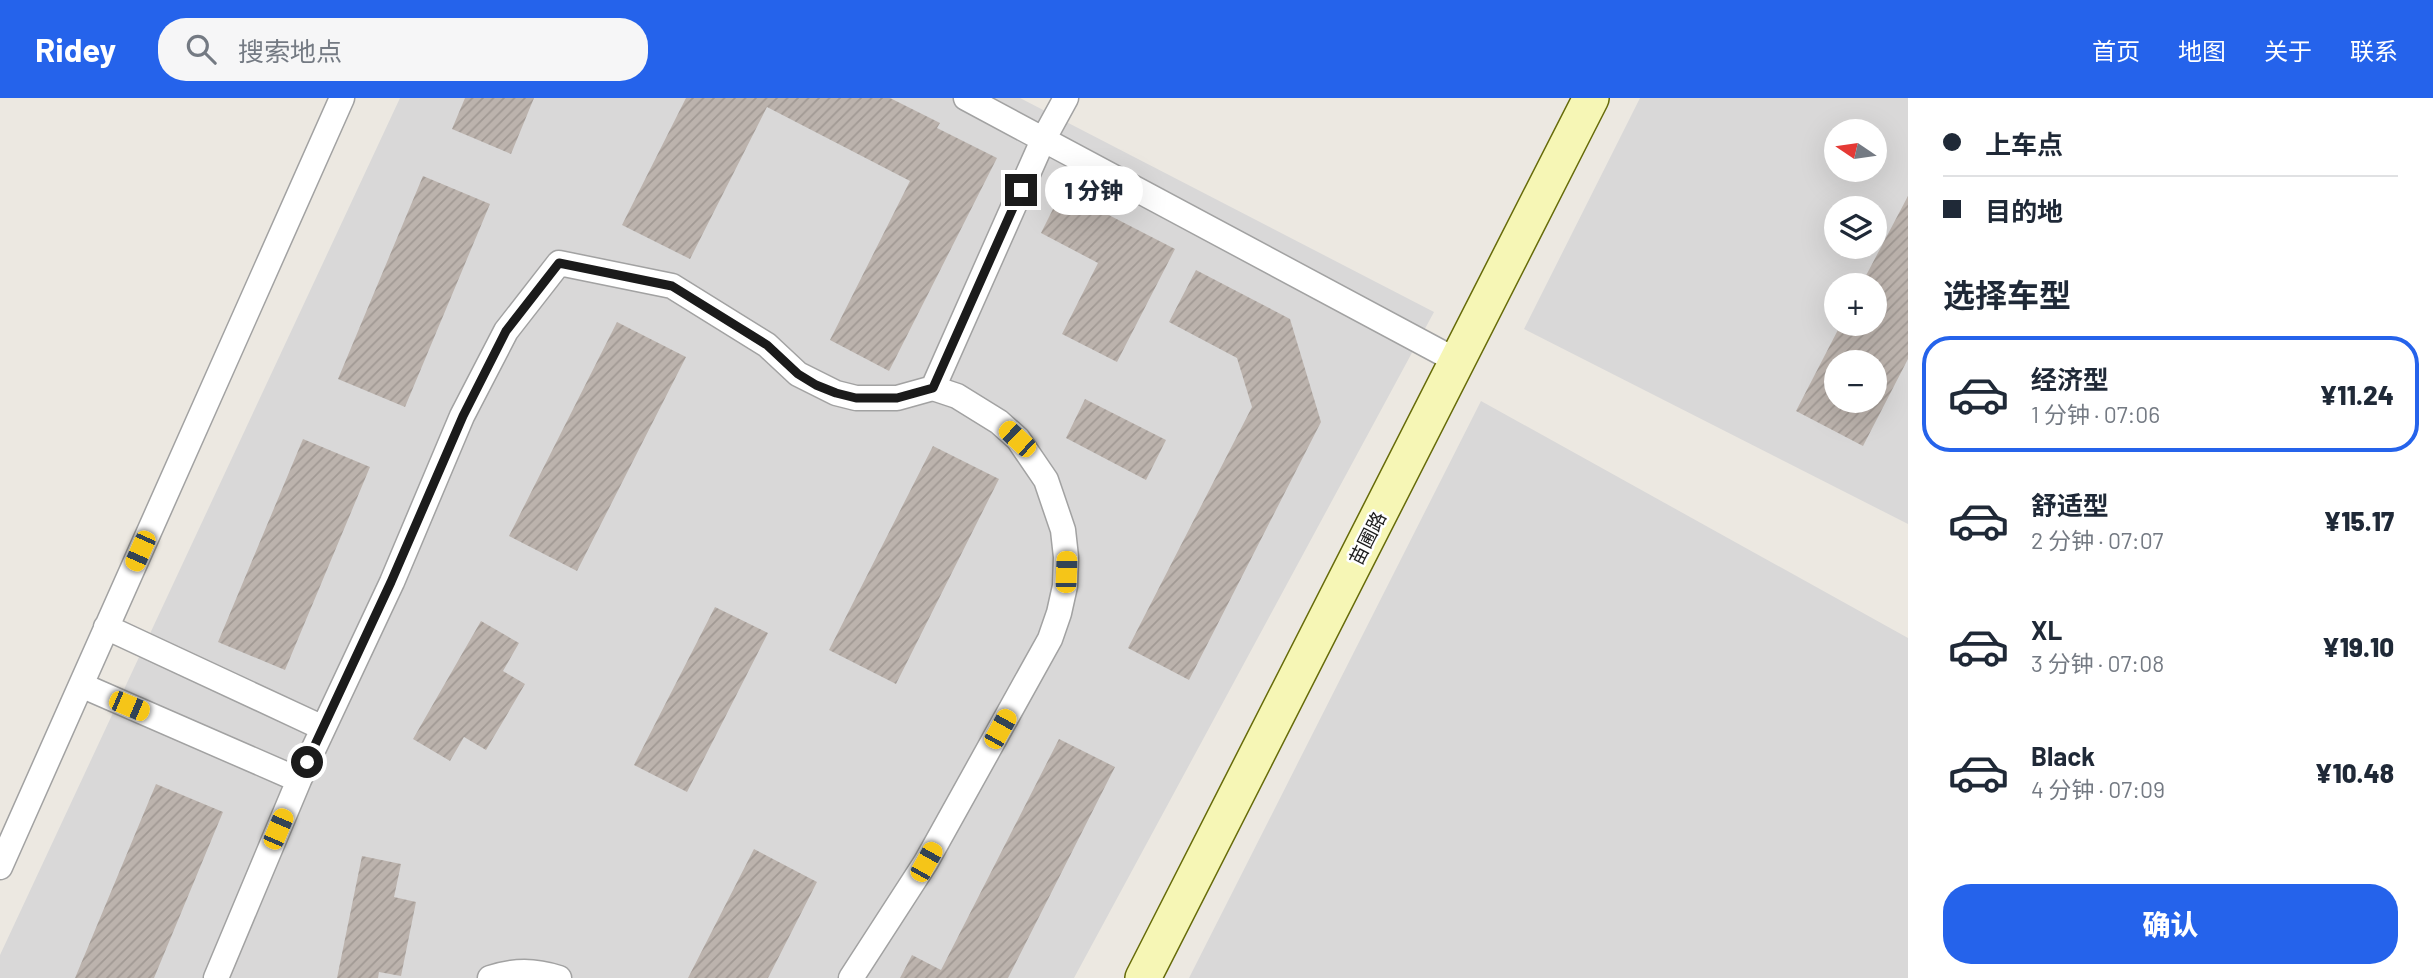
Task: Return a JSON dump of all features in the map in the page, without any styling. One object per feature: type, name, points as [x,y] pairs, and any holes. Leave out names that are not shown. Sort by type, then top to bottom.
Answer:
[{"type":"street","points":[[0,867],[342,98]]},
{"type":"street","points":[[966,98],[1457,361]]},
{"type":"street","points":[[933,388],[1043,140],[1066,98]]},
{"type":"street","name":"苗圃路","points":[[1143,978],[1591,98]]},
{"type":"street","points":[[216,978],[299,780],[391,582],[463,416],[506,331],[559,263],[672,286],[767,345],[798,374],[836,393],[856,398],[897,398],[933,388],[968,402],[999,422],[1033,458],[1046,480],[1063,530],[1066,557],[1065,586],[1050,639],[926,862],[851,978]]},
{"type":"street","points":[[106,627],[323,728]]},
{"type":"street","points":[[81,685],[299,780]]},
{"type":"street","points":[[490,978],[523,971],[559,978]]},
{"type":"shaded area","points":[[400,98],[1020,98],[1434,312],[1074,978],[0,978],[0,955]]},
{"type":"shaded area","points":[[1640,98],[1908,98],[1908,524],[1524,329]]},
{"type":"shaded area","points":[[1481,401],[1908,638],[1908,978],[1189,978]]},
{"type":"building","points":[[465,98],[534,98],[511,154],[452,129]]},
{"type":"building","points":[[686,98],[890,98],[940,123],[937,128],[997,158],[889,371],[830,340],[910,181],[767,107],[690,259],[622,225]]},
{"type":"building","points":[[423,176],[490,204],[405,407],[338,379]]},
{"type":"building","points":[[1062,191],[1175,249],[1117,362],[1062,334],[1098,263],[1041,233]]},
{"type":"building","points":[[1908,196],[1908,359],[1887,400],[1887,350],[1828,350],[1835,336],[1887,336],[1887,273],[1867,273],[1875,259],[1887,259],[1887,236]]},
{"type":"building","points":[[1196,270],[1290,319],[1321,422],[1189,680],[1128,648],[1252,407],[1237,358],[1169,322]]},
{"type":"building","points":[[617,322],[686,357],[577,571],[509,536]]},
{"type":"building","points":[[1824,357],[1824,413],[1880,413],[1863,446],[1796,411]]},
{"type":"building","points":[[1085,399],[1166,440],[1146,480],[1066,438]]},
{"type":"building","points":[[303,439],[370,467],[285,670],[218,642]]},
{"type":"building","points":[[933,446],[999,479],[896,684],[829,650]]},
{"type":"building","points":[[715,607],[768,633],[687,792],[634,765]]},
{"type":"building","points":[[481,621],[519,643],[503,671],[525,684],[486,750],[464,737],[450,761],[413,739]]},
{"type":"building","points":[[1059,739],[1115,767],[1008,978],[900,978],[912,955],[941,970]]},
{"type":"building","points":[[156,784],[223,812],[154,978],[75,978]]},
{"type":"building","points":[[754,849],[817,882],[768,978],[688,978]]},
{"type":"building","points":[[362,856],[401,864],[394,897],[416,902],[401,976],[379,972],[378,978],[337,978]]},
{"type":"route","points":[[307,762],[391,582],[463,416],[506,331],[559,263],[672,286],[767,345],[781,361],[816,385],[856,398],[897,398],[933,388],[1021,190]]}]
